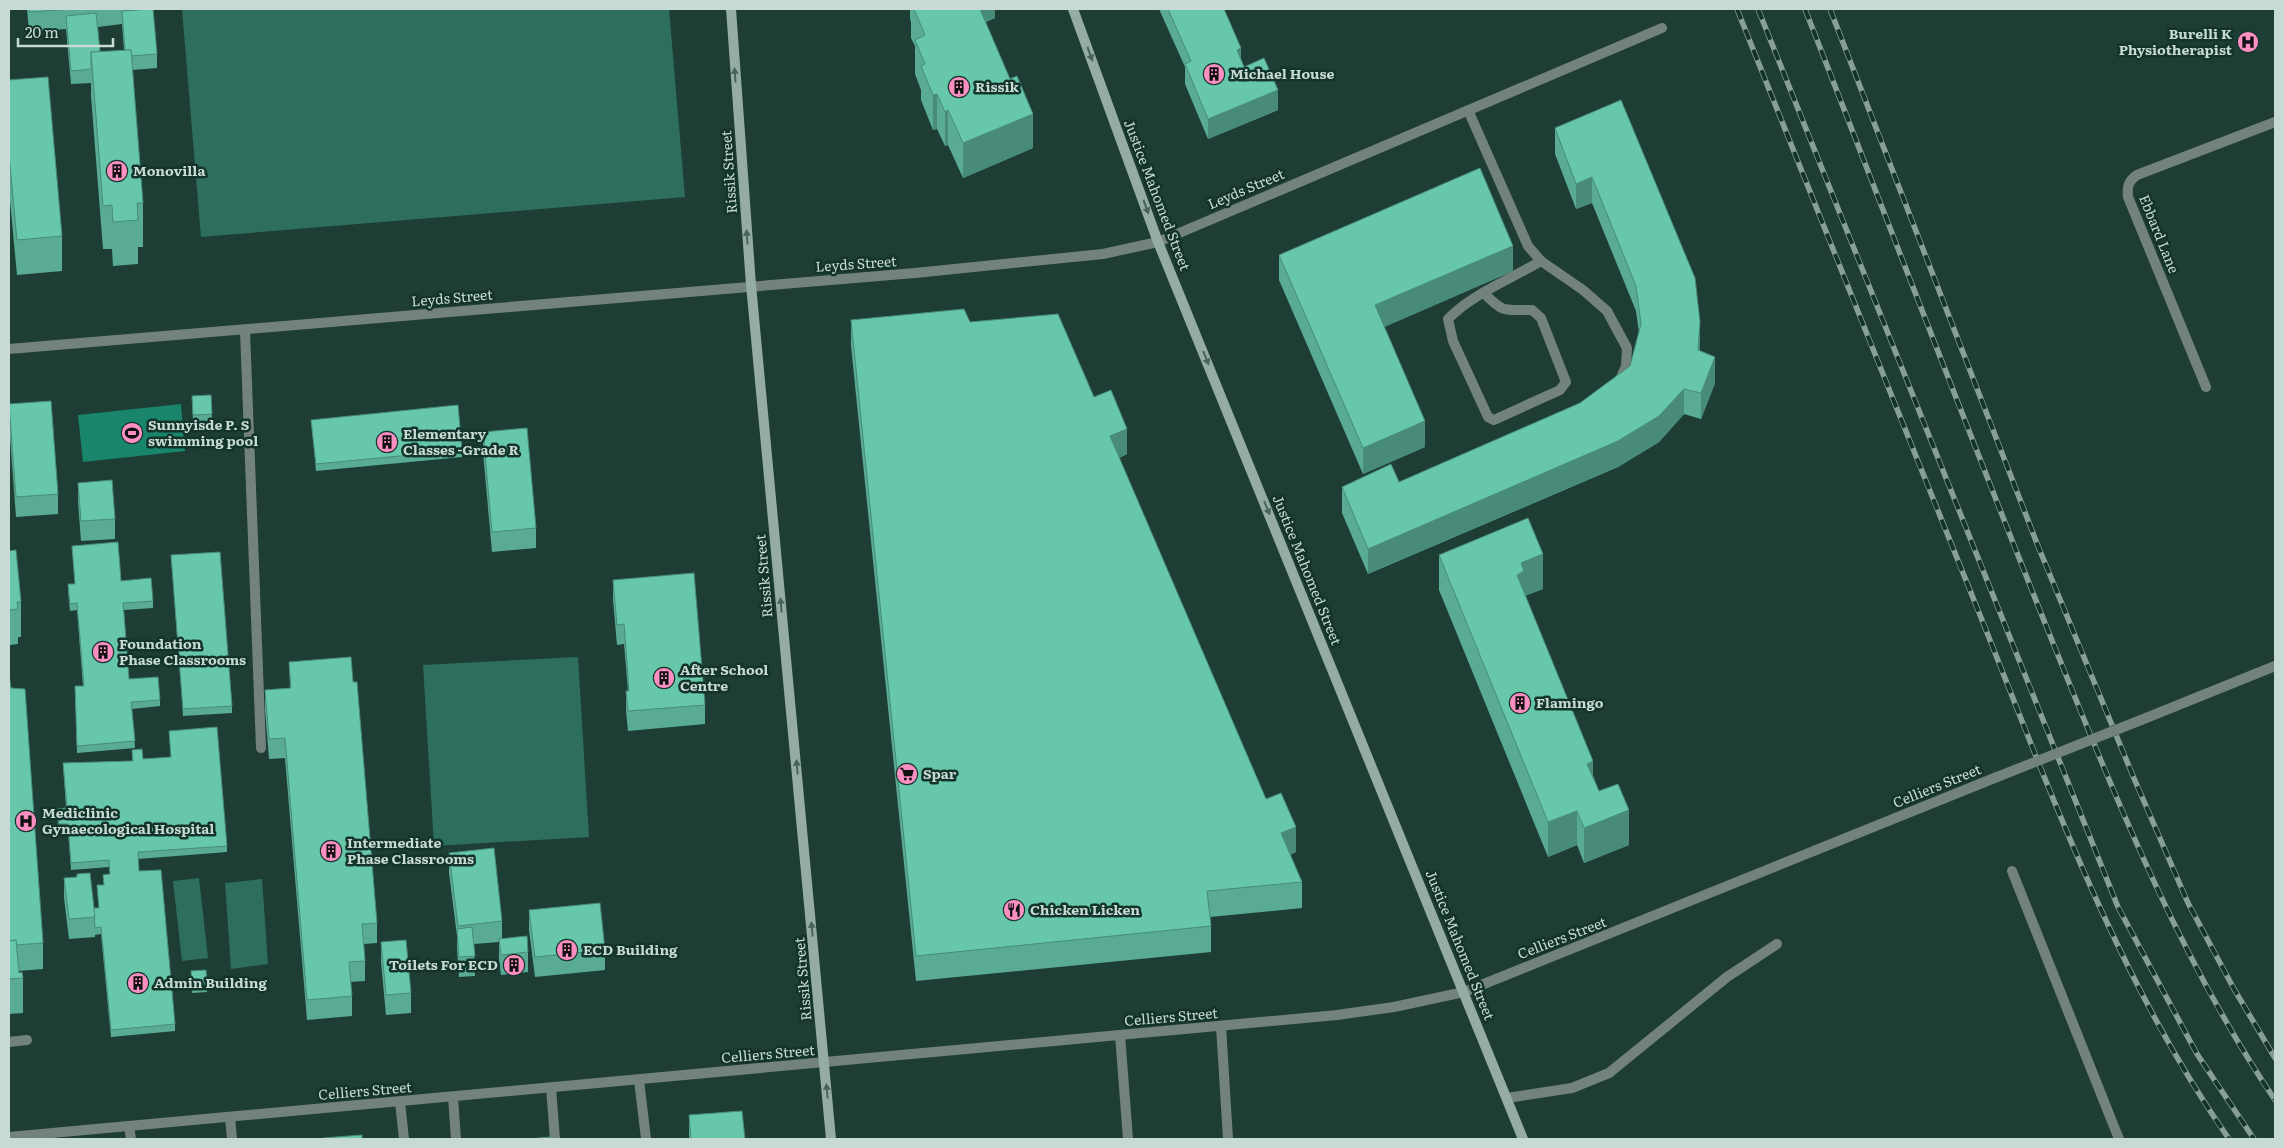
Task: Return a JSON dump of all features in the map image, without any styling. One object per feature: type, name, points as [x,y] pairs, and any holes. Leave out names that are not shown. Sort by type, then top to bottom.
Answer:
[{"type":"main road","name":"Rissik Street","points":[[730,9],[750,285],[831,1139]]},
{"type":"main road","name":"Justice Mahomed Street","points":[[1072,9],[1158,242],[1523,1139]]},
{"type":"street","name":"Leyds Street","points":[[9,349],[750,285],[915,273],[1103,254],[1158,242],[1662,28]]},
{"type":"street","points":[[1468,110],[1528,246],[1541,262],[1582,290],[1607,311],[1627,348],[1626,366],[1616,388]]},
{"type":"street","name":"Ebbard Lane","points":[[2206,387],[2128,197],[2127,187],[2131,179],[2137,175],[2275,122]]},
{"type":"street","points":[[1484,294],[1506,312],[1532,310],[1541,318],[1566,382],[1560,390],[1494,420],[1488,417],[1453,341],[1448,319],[1458,309],[1484,294],[1541,262]]},
{"type":"street","points":[[245,330],[261,748]]},
{"type":"street","name":"Celliers Street","points":[[9,1137],[22,1138],[129,1126],[1373,1011],[1464,992],[2275,666]]},
{"type":"street","points":[[2012,871],[2119,1139]]},
{"type":"street","points":[[1507,1098],[1572,1088],[1609,1073],[1727,977],[1777,944]]},
{"type":"street","points":[[1220,1026],[1228,1139]]},
{"type":"street","points":[[1120,1035],[1128,1139]]},
{"type":"street","points":[[9,1042],[27,1040]]},
{"type":"street","points":[[639,1080],[646,1139]]},
{"type":"street","points":[[550,1088],[555,1139]]},
{"type":"street","points":[[453,1097],[456,1139]]},
{"type":"street","points":[[400,1102],[404,1139]]},
{"type":"street","points":[[230,1117],[232,1139]]},
{"type":"street","points":[[129,1126],[131,1139]]},
{"type":"street","points":[[108,1128],[109,1139]]},
{"type":"shaded area","points":[[182,9],[669,9],[685,197],[201,237]]},
{"type":"shaded area","name":"Sunnyisde P. S swimming pool","points":[[181,404],[185,451],[83,462],[78,415]]},
{"type":"shaded area","points":[[578,657],[589,837],[434,846],[423,665]]},
{"type":"shaded area","points":[[199,878],[208,958],[182,961],[173,881]]},
{"type":"shaded area","points":[[262,879],[268,964],[231,969],[225,883]]},
{"type":"building","points":[[29,9],[72,9],[29,12]]},
{"type":"building","points":[[153,9],[157,54],[131,56],[131,50],[125,50],[122,11]]},
{"type":"building","name":"Rissik","points":[[914,9],[980,9],[1010,79],[1017,76],[1033,114],[963,143],[948,110],[945,112],[937,94],[933,95],[921,66],[925,64],[915,40],[925,35]]},
{"type":"building","name":"Michael House","points":[[1168,9],[1224,9],[1241,48],[1237,50],[1244,67],[1264,58],[1278,90],[1208,119],[1185,64],[1191,61]]},
{"type":"building","points":[[96,13],[100,52],[91,52],[91,69],[71,71],[66,16]]},
{"type":"building","name":"Monovilla","points":[[131,50],[143,203],[137,203],[138,220],[113,222],[112,205],[103,206],[91,52]]},
{"type":"building","points":[[48,77],[62,236],[17,240],[9,155],[9,80]]},
{"type":"building","points":[[1621,100],[1695,278],[1700,322],[1698,350],[1715,357],[1701,393],[1684,389],[1659,416],[1618,441],[1368,549],[1342,487],[1391,464],[1399,482],[1580,403],[1630,366],[1641,324],[1636,286],[1592,177],[1576,184],[1555,128]]},
{"type":"building","points":[[1480,168],[1513,246],[1375,305],[1425,421],[1363,448],[1279,255]]},
{"type":"building","points":[[964,309],[970,322],[1058,314],[1094,397],[1111,390],[1127,429],[1110,436],[1266,799],[1281,793],[1296,827],[1281,833],[1302,882],[1207,891],[1211,926],[916,956],[851,320]]},
{"type":"building","points":[[211,395],[212,414],[193,415],[192,396]]},
{"type":"building","points":[[51,401],[58,494],[16,497],[9,404]]},
{"type":"building","name":"Elementary Classes -Grade R","points":[[458,405],[462,450],[316,464],[311,420]]},
{"type":"building","name":"Elementary Classes -Grade R","points":[[527,428],[536,528],[492,532],[483,432]]},
{"type":"building","points":[[112,480],[115,519],[81,521],[78,483]]},
{"type":"building","name":"Flamingo","points":[[1528,518],[1543,554],[1521,563],[1524,571],[1517,575],[1593,761],[1587,764],[1599,791],[1618,784],[1629,810],[1584,828],[1577,811],[1548,822],[1439,555]]},
{"type":"building","name":"Foundation Phase Classrooms","points":[[118,542],[121,581],[151,578],[153,601],[123,603],[129,679],[158,677],[160,700],[131,702],[135,741],[77,746],[75,686],[84,686],[77,603],[70,604],[68,584],[75,584],[72,546]]},
{"type":"building","points":[[16,550],[21,602],[17,602],[18,609],[10,610],[9,551]]},
{"type":"building","name":"Foundation Phase Classrooms","points":[[220,552],[232,706],[183,709],[171,555]]},
{"type":"building","name":"After School Centre","points":[[694,573],[705,705],[628,711],[626,691],[629,691],[624,624],[617,625],[613,580]]},
{"type":"building","name":"Intermediate Phase Classrooms","points":[[351,657],[353,682],[357,682],[377,923],[362,924],[365,961],[349,962],[352,996],[307,1000],[285,738],[269,739],[265,690],[291,688],[289,662]]},
{"type":"building","points":[[9,675],[11,688],[25,689],[43,943],[16,945],[16,940],[9,941]]},
{"type":"building","points":[[217,727],[227,846],[138,852],[139,871],[161,870],[175,1024],[111,1030],[101,927],[95,928],[94,908],[99,908],[97,885],[104,885],[103,875],[110,874],[109,860],[71,863],[68,824],[59,824],[57,809],[67,808],[63,763],[133,761],[132,750],[142,749],[143,759],[171,757],[169,731]]},
{"type":"building","points":[[494,848],[502,921],[458,926],[449,853]]},
{"type":"building","points":[[90,873],[95,917],[69,919],[64,878]]},
{"type":"building","points":[[600,903],[605,950],[535,957],[529,910]]},
{"type":"building","points":[[472,927],[475,956],[459,957],[457,929]]},
{"type":"building","points":[[527,936],[528,952],[501,955],[499,939]]},
{"type":"building","points":[[16,940],[19,973],[22,972],[23,978],[9,979],[9,941]]},
{"type":"building","points":[[406,940],[411,993],[386,995],[381,942]]},
{"type":"building","points":[[206,970],[207,985],[192,986],[191,971]]},
{"type":"building","points":[[742,1111],[745,1139],[691,1139],[689,1115]]},
{"type":"building","points":[[362,1135],[362,1139],[323,1139],[323,1138]]},
{"type":"building","points":[[550,1137],[550,1139],[529,1139]]},
{"type":"railway","points":[[1737,9],[2036,758],[2092,889],[2122,954],[2155,1018],[2190,1079],[2229,1139]]},
{"type":"railway","points":[[1758,9],[2118,907],[2197,1054],[2254,1139]]},
{"type":"railway","points":[[1805,9],[2020,560],[2125,816],[2151,875],[2208,990],[2240,1046],[2275,1100]]},
{"type":"railway","points":[[1830,9],[2038,546],[2133,776],[2188,903],[2234,989],[2275,1058]]},
{"type":"place","name":"Burelli K Physiotherapist","points":[[2248,42]]},
{"type":"place","name":"Michael House","points":[[1214,74]]},
{"type":"place","name":"Rissik","points":[[959,87]]},
{"type":"place","name":"Monovilla","points":[[117,171]]},
{"type":"place","name":"Sunnyisde P. S swimming pool","points":[[132,433]]},
{"type":"place","name":"Elementary Classes -Grade R","points":[[387,442]]},
{"type":"place","name":"Foundation Phase Classrooms","points":[[103,652]]},
{"type":"place","name":"After School Centre","points":[[664,678]]},
{"type":"place","name":"Flamingo","points":[[1520,703]]},
{"type":"place","name":"Spar","points":[[907,774]]},
{"type":"place","name":"Mediclinic Gynaecological Hospital","points":[[26,821]]},
{"type":"place","name":"Intermediate Phase Classrooms","points":[[331,851]]},
{"type":"place","name":"Chicken Licken","points":[[1014,910]]},
{"type":"place","name":"ECD Building","points":[[567,950]]},
{"type":"place","name":"Toilets For ECD","points":[[514,965]]},
{"type":"place","name":"Admin Building","points":[[138,983]]}]
